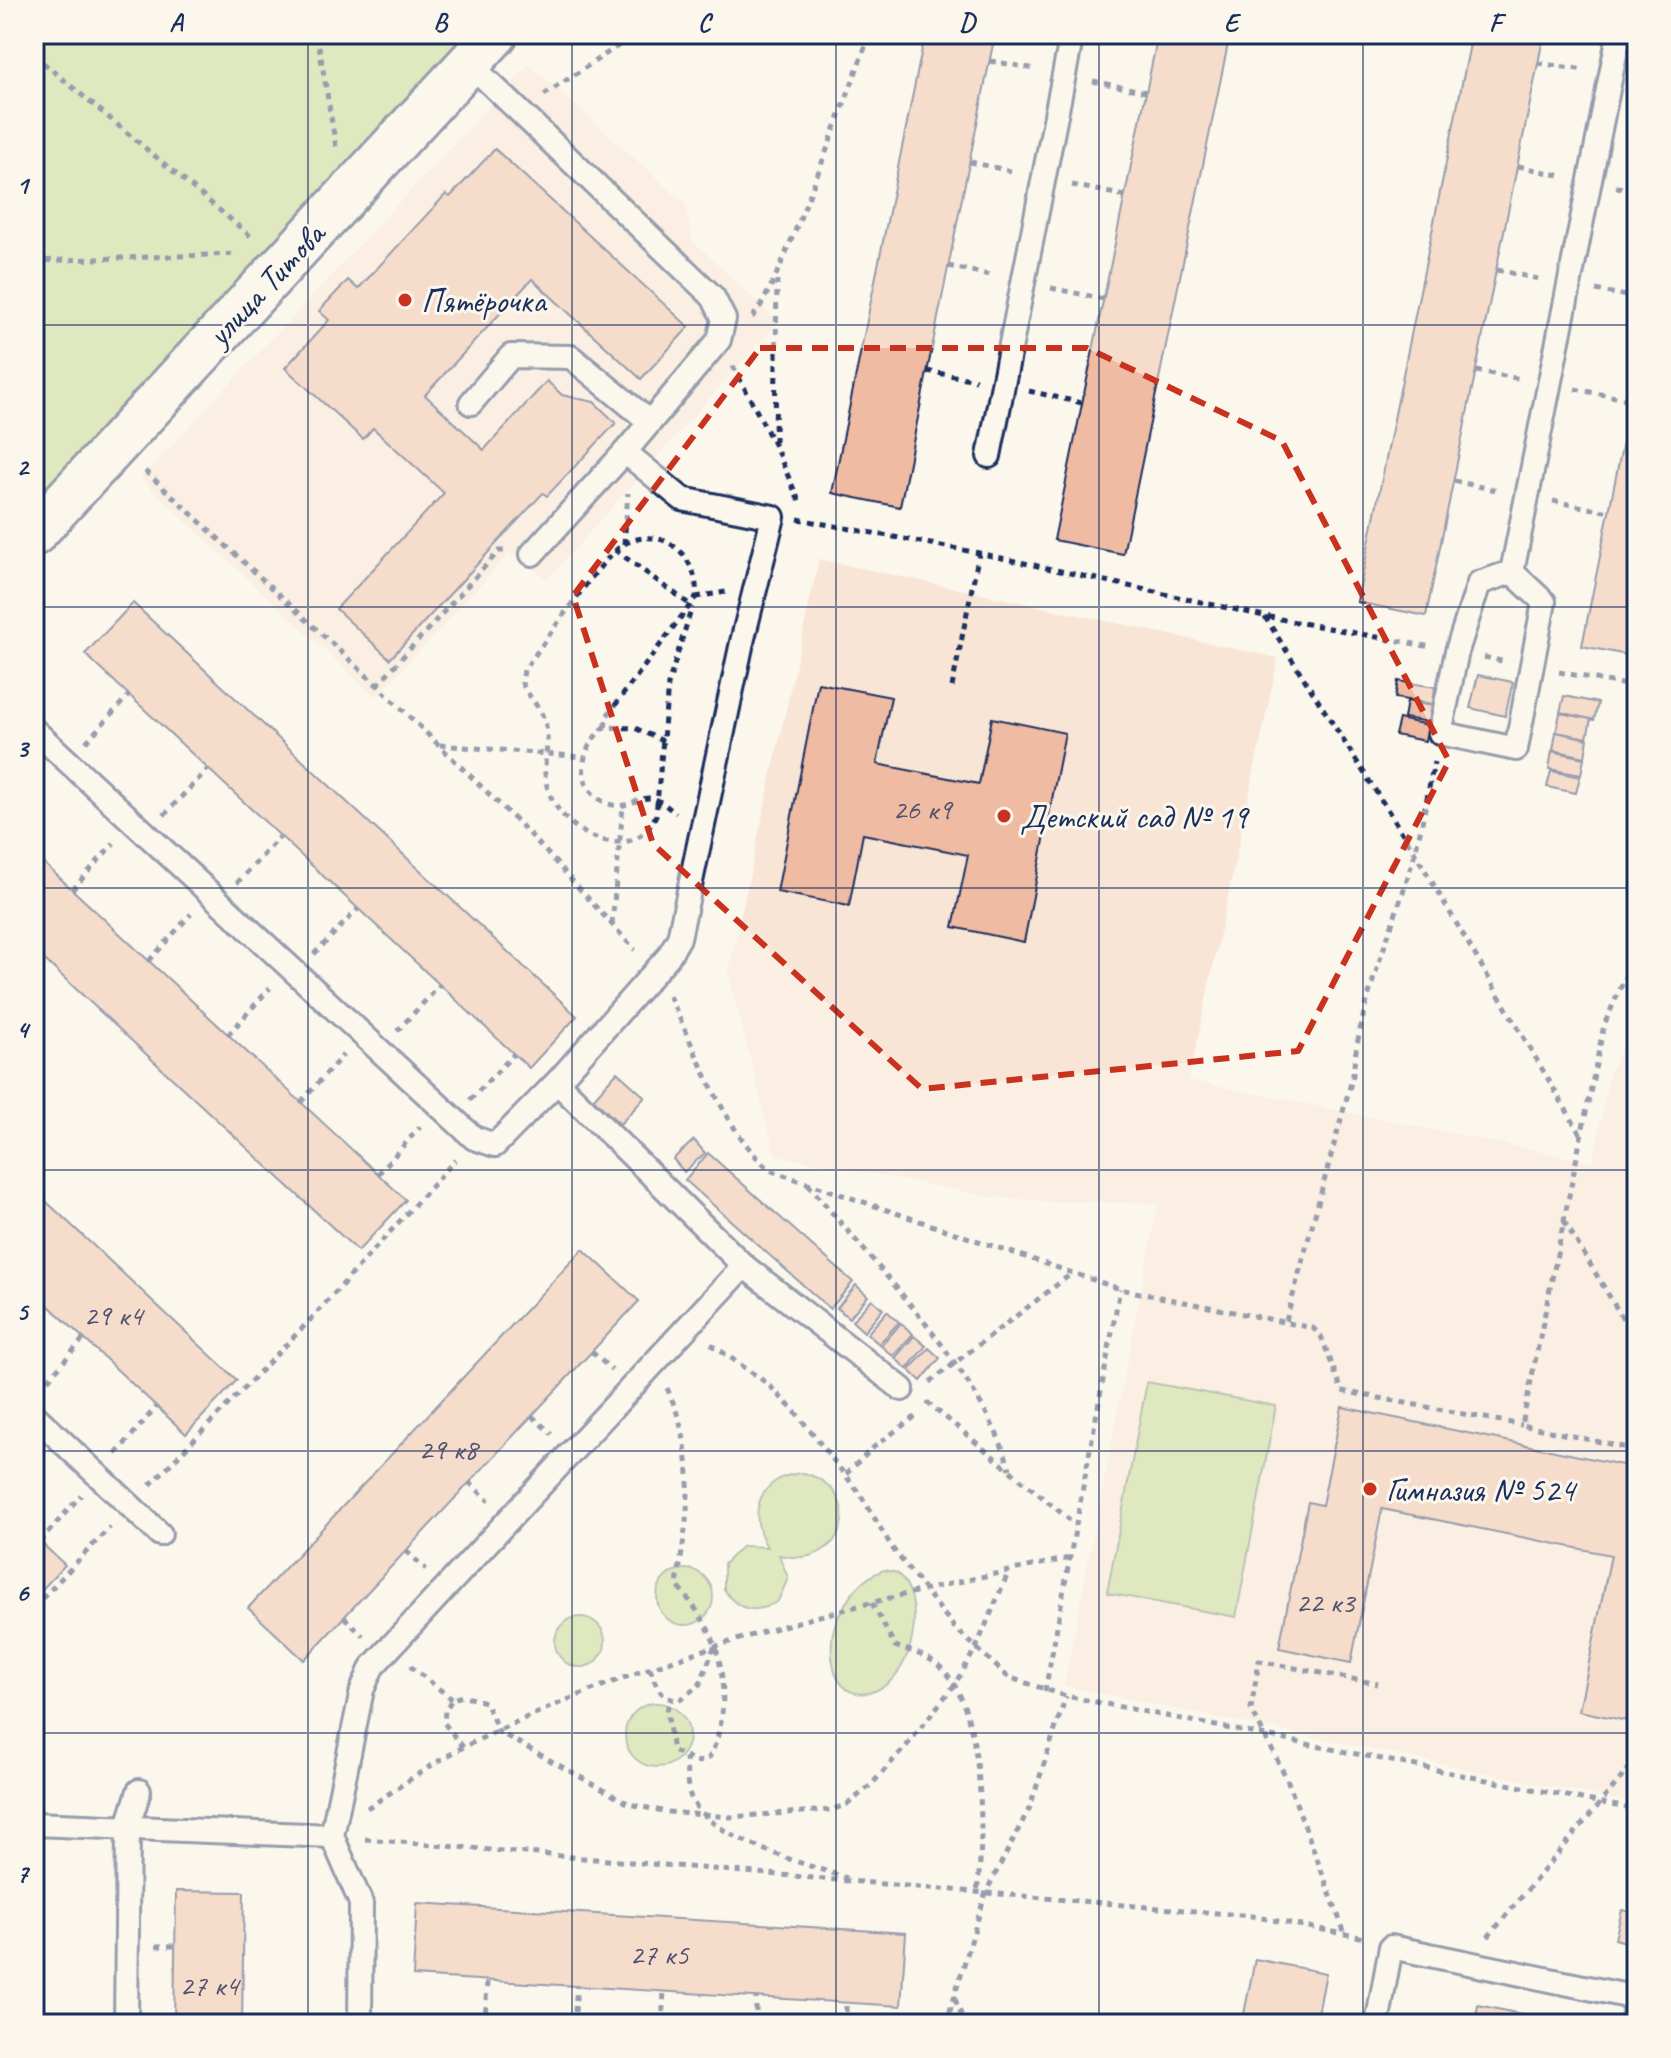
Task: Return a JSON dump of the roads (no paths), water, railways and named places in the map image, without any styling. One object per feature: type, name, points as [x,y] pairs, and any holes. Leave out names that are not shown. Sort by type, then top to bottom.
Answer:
[{"type":"street","name":"улица Титова","points":[[34,534],[117,447],[273,256],[345,198],[483,48]]},
{"type":"lane","points":[[989,456],[1072,34]]},
{"type":"lane","points":[[1512,572],[1619,34]]},
{"type":"lane","points":[[483,48],[520,111],[713,297],[724,319],[719,340],[625,452],[532,554]]},
{"type":"lane","points":[[471,403],[511,356],[571,357],[650,422]]},
{"type":"lane","points":[[34,730],[474,1138],[495,1145],[557,1082],[655,972],[679,938],[742,642],[773,517],[682,499],[625,452]]},
{"type":"lane","points":[[1512,572],[1544,602],[1516,749],[1440,733],[1457,651],[1479,583],[1512,572]]},
{"type":"lane","points":[[557,1082],[744,1266],[902,1389]]},
{"type":"lane","points":[[360,2024],[361,1903],[332,1836],[362,1690],[372,1667],[744,1266]]},
{"type":"lane","points":[[34,1415],[160,1534]]},
{"type":"lane","points":[[126,2024],[128,1826],[139,1791]]},
{"type":"lane","points":[[34,1824],[332,1836]]},
{"type":"lane","points":[[1377,2024],[1391,1947],[1637,1998],[1632,2024]]},
{"type":"place","name":"Пятёрочка","points":[[405,300]]},
{"type":"place","name":"Детский сад № 19","points":[[1004,816]]},
{"type":"place","name":"Гимназия № 524","points":[[1370,1489]]}]
